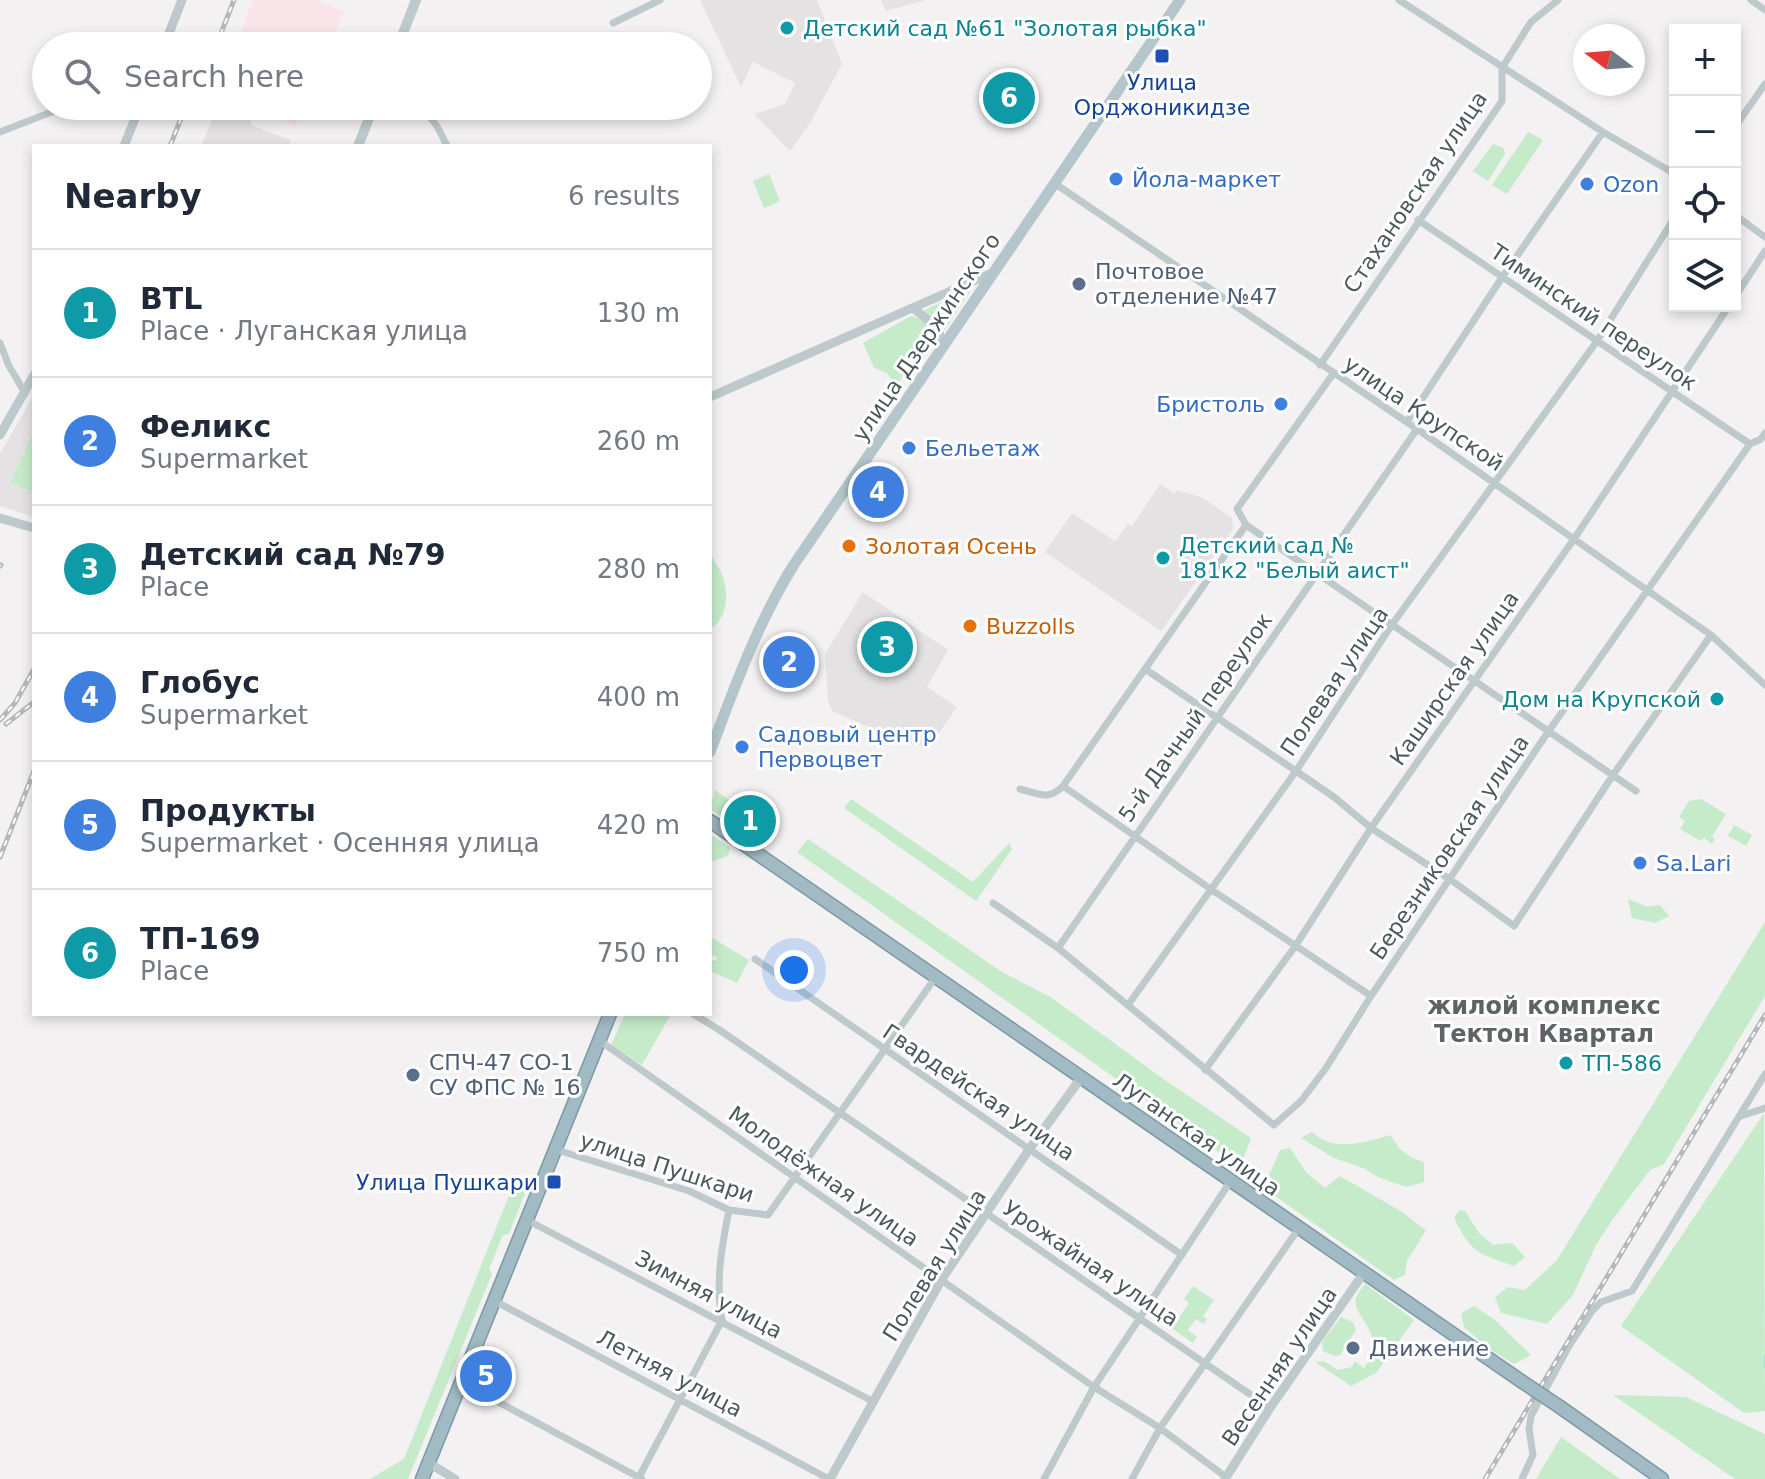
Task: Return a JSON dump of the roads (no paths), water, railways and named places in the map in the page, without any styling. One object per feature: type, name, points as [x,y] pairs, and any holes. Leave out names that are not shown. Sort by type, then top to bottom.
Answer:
[{"type":"highway","name":"Луганская улица","points":[[712,822],[1662,1479]]},
{"type":"highway","points":[[422,1479],[609,1016]]},
{"type":"main road","points":[[403,32],[416,0]]},
{"type":"main road","name":"улица Дзержинского","points":[[712,747],[752,646],[780,588],[1180,0]]},
{"type":"main road","points":[[359,144],[368,120]]},
{"type":"street","points":[[169,32],[182,0]]},
{"type":"street","points":[[613,23],[660,0]]},
{"type":"street","points":[[1399,0],[1603,132],[1669,170]]},
{"type":"street","name":"Стахановская улица","points":[[1320,365],[1502,101],[1502,68],[1531,22],[1558,0]]},
{"type":"street","points":[[1751,0],[1765,10]]},
{"type":"street","points":[[1741,118],[1765,84]]},
{"type":"street","points":[[0,132],[32,120]]},
{"type":"street","points":[[125,144],[134,120]]},
{"type":"street","points":[[434,120],[446,144]]},
{"type":"street","points":[[1407,422],[1603,132]]},
{"type":"street","name":"улица Крупской","points":[[1054,183],[1407,422],[1711,635],[1765,685]]},
{"type":"street","points":[[1741,219],[1765,237]]},
{"type":"street","name":"Тиминский переулок","points":[[1418,220],[1750,444]]},
{"type":"street","name":"Полевая улица","points":[[1128,1005],[1296,771],[1391,626],[1597,341],[1669,227]]},
{"type":"street","points":[[1741,288],[1765,251]]},
{"type":"street","points":[[712,396],[994,272]]},
{"type":"street","points":[[913,308],[937,327],[944,346]]},
{"type":"street","name":"Каширская улица","points":[[1205,1070],[1296,945],[1371,828],[1574,539],[1725,312]]},
{"type":"street","points":[[0,343],[25,393]]},
{"type":"street","points":[[1333,374],[1237,509],[1246,525],[1636,791]]},
{"type":"street","points":[[0,435],[32,379]]},
{"type":"street","name":"5-й Дачный переулок","points":[[1058,948],[1417,429]]},
{"type":"street","name":"Березниковская улица","points":[[1205,1070],[1274,1125],[1301,1101],[1326,1068],[1548,732],[1750,444],[1761,439],[1765,433]]},
{"type":"street","points":[[0,518],[32,527]]},
{"type":"street","points":[[1020,789],[1046,796],[1054,795],[1063,786],[1246,525]]},
{"type":"street","points":[[1145,669],[1296,771],[1371,828],[1514,926],[1613,775],[1711,635]]},
{"type":"street","points":[[1063,786],[1371,996]]},
{"type":"street","points":[[993,903],[1058,948],[1205,1070]]},
{"type":"street","name":"Гвардейская улица","points":[[755,959],[1182,1255]]},
{"type":"street","points":[[795,1179],[935,978]]},
{"type":"street","name":"Урожайная улица","points":[[696,1016],[1270,1408]]},
{"type":"street","name":"Молодёжная улица","points":[[600,1041],[1094,1387],[1160,1428],[1226,1478]]},
{"type":"street","points":[[1522,1479],[1533,1455],[1529,1429],[1531,1416],[1569,1346],[1601,1302],[1632,1291],[1765,1074]]},
{"type":"street","name":"Полевая улица","points":[[830,1479],[942,1279],[1081,1078]]},
{"type":"street","points":[[1738,1116],[1765,1108]]},
{"type":"street","name":"улица Пушкари","points":[[554,1149],[689,1191],[729,1210],[768,1215],[795,1179]]},
{"type":"street","points":[[1044,1479],[1094,1387],[1230,1182]]},
{"type":"street","points":[[459,1384],[474,1389],[640,1478],[722,1320],[719,1305],[721,1246],[729,1210]]},
{"type":"street","name":"Зимняя улица","points":[[525,1219],[874,1402]]},
{"type":"street","points":[[1132,1479],[1160,1428],[1299,1228]]},
{"type":"street","name":"Весенняя улица","points":[[1226,1478],[1270,1408],[1363,1274]]},
{"type":"street","name":"Летняя улица","points":[[493,1300],[830,1479]]},
{"type":"street","points":[[429,1463],[455,1479]]},
{"type":"waterway","points":[[1765,1356],[1765,1367]]},
{"type":"railway","points":[[221,32],[234,0]]},
{"type":"railway","points":[[171,144],[180,120]]},
{"type":"railway","points":[[0,720],[15,703],[32,673]]},
{"type":"railway","points":[[6,724],[32,704]]},
{"type":"railway","points":[[0,857],[32,776]]},
{"type":"railway","points":[[1485,1479],[1765,1015]]},
{"type":"place","name":"Детский сад №61 \"Золотая рыбка\"","points":[[787,28]]},
{"type":"place","name":"Улица Орджоникидзе","points":[[1162,56]]},
{"type":"place","name":"ТП-169","points":[[1009,98]]},
{"type":"place","name":"Йола-маркет","points":[[1116,179]]},
{"type":"place","name":"Ozon","points":[[1587,184]]},
{"type":"place","name":"Почтовое отделение №47","points":[[1079,284]]},
{"type":"place","name":"Бристоль","points":[[1281,404]]},
{"type":"place","name":"Бельетаж","points":[[909,448]]},
{"type":"place","name":"Глобус","points":[[878,492]]},
{"type":"place","name":"Золотая Осень","points":[[849,546]]},
{"type":"place","name":"Детский сад № 181к2 \"Белый аист\"","points":[[1163,558]]},
{"type":"place","name":"Buzzolls","points":[[970,626]]},
{"type":"place","name":"Детский сад №79","points":[[887,647]]},
{"type":"place","name":"Феликс","points":[[789,662]]},
{"type":"place","name":"Дом на Крупской","points":[[1717,699]]},
{"type":"place","name":"Садовый центр Первоцвет","points":[[742,747]]},
{"type":"place","name":"BTL","points":[[750,821]]},
{"type":"place","name":"Sa.Lari","points":[[1640,863]]},
{"type":"place","name":"ТП-586","points":[[1566,1063]]},
{"type":"place","name":"СПЧ-47 СО-1 СУ ФПС № 16","points":[[413,1075]]},
{"type":"place","name":"Улица Пушкари","points":[[554,1182]]},
{"type":"place","name":"Движение","points":[[1353,1348]]},
{"type":"place","name":"Продукты","points":[[486,1376]]},
{"type":"district","name":"жилой комплекс Тектон Квартал","points":[[1544,1020]]}]
